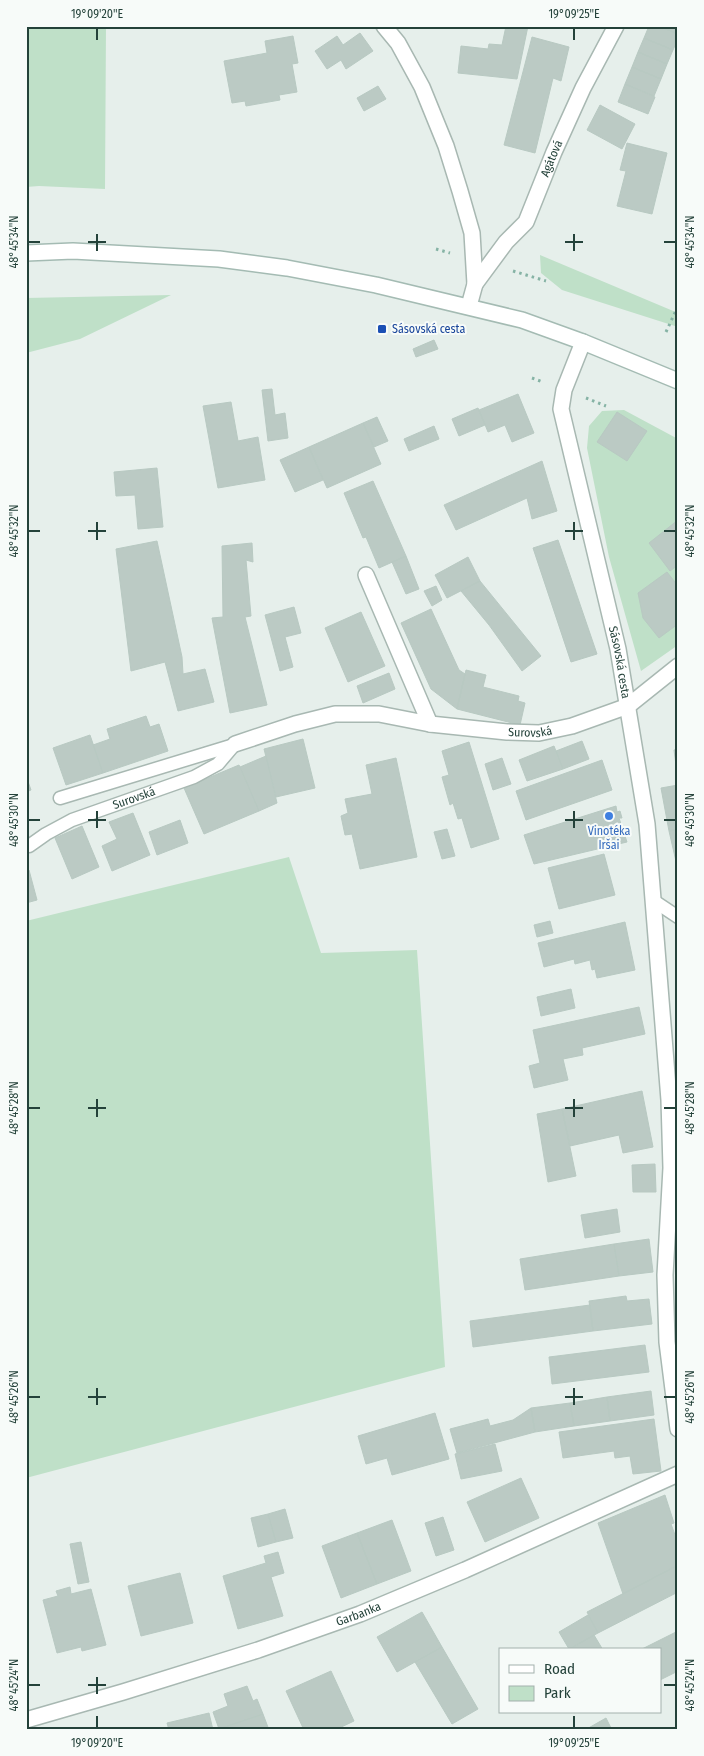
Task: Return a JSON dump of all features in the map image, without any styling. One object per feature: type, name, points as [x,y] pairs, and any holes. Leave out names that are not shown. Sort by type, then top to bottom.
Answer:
[{"type":"street","points":[[384,26],[398,43],[422,87],[446,146],[472,233],[475,284],[469,306]]},
{"type":"street","name":"Agátová","points":[[475,284],[506,242],[526,222],[554,152],[583,88],[616,26]]},
{"type":"street","points":[[26,253],[73,251],[228,260],[287,268],[376,285],[522,320],[583,342],[678,381]]},
{"type":"street","name":"Sásovská cesta","points":[[583,342],[564,390],[561,409],[618,649],[647,824],[669,1100],[671,1168],[665,1275],[667,1342],[678,1429]]},
{"type":"street","points":[[366,575],[430,724]]},
{"type":"street","name":"Surovská","points":[[235,744],[295,724],[335,714],[379,714],[430,724],[508,732],[539,733],[572,726],[628,706],[678,666]]},
{"type":"street","name":"Garbanka","points":[[26,1720],[258,1650],[360,1614],[465,1570],[678,1474]]},
{"type":"lane","name":"Surovská","points":[[60,798],[235,744]]},
{"type":"lane","name":"Surovská","points":[[29,846],[72,820],[194,777],[218,764],[235,744]]},
{"type":"lane","points":[[654,901],[678,917]]},
{"type":"path","points":[[666,332],[678,306]]},
{"type":"green space","points":[[26,26],[106,26],[105,189],[26,187]]},
{"type":"green space","points":[[540,255],[678,313],[678,327],[562,290],[541,273]]},
{"type":"green space","points":[[171,295],[80,339],[26,353],[26,298]]},
{"type":"green space","points":[[624,410],[678,439],[678,645],[641,671],[609,557],[587,448],[589,426],[602,411]]},
{"type":"green space","points":[[289,857],[321,953],[417,950],[445,1367],[26,1478],[26,921]]},
{"type":"building","points":[[506,26],[528,26],[517,79],[458,73],[461,46],[488,49],[489,44],[502,45]]},
{"type":"building","points":[[649,26],[659,26],[678,34],[673,50],[644,38]]},
{"type":"building","points":[[659,26],[678,26],[678,34]]},
{"type":"building","points":[[360,33],[373,51],[346,69],[341,60],[327,69],[315,51],[337,36],[343,45]]},
{"type":"building","points":[[293,36],[298,63],[292,64],[297,92],[279,95],[280,100],[246,106],[245,101],[232,103],[224,61],[267,53],[265,41]]},
{"type":"building","points":[[532,37],[569,47],[561,81],[553,78],[535,153],[504,145]]},
{"type":"building","points":[[644,38],[673,50],[667,64],[638,52]]},
{"type":"building","points":[[638,52],[667,64],[661,79],[632,67]]},
{"type":"building","points":[[632,67],[661,79],[654,96],[625,84]]},
{"type":"building","points":[[625,84],[655,97],[648,114],[618,102]]},
{"type":"building","points":[[378,86],[386,99],[364,111],[357,98]]},
{"type":"building","points":[[600,105],[635,124],[622,149],[587,130]]},
{"type":"building","points":[[627,143],[667,153],[652,214],[617,206],[626,171],[620,170]]},
{"type":"building","points":[[434,340],[438,349],[416,357],[413,349]]},
{"type":"building","points":[[272,389],[275,415],[285,413],[288,438],[268,441],[262,390]]},
{"type":"building","points":[[518,394],[534,433],[512,442],[505,425],[488,432],[479,410]]},
{"type":"building","points":[[231,402],[238,441],[258,437],[265,480],[218,488],[203,406]]},
{"type":"building","points":[[478,408],[485,425],[459,436],[452,419]]},
{"type":"building","points":[[617,412],[647,431],[627,461],[597,442]]},
{"type":"building","points":[[377,417],[388,441],[374,447],[363,423]]},
{"type":"building","points":[[363,423],[381,464],[327,488],[309,447]]},
{"type":"building","points":[[434,426],[439,439],[409,451],[404,439]]},
{"type":"building","points":[[309,447],[323,480],[295,492],[280,460]]},
{"type":"building","points":[[542,461],[557,511],[532,519],[527,498],[456,530],[444,505]]},
{"type":"building","points":[[157,468],[163,527],[138,529],[135,495],[116,496],[114,472]]},
{"type":"building","points":[[373,481],[406,556],[379,568],[366,537],[363,538],[344,493]]},
{"type":"building","points":[[678,520],[678,565],[670,571],[649,543]]},
{"type":"building","points":[[558,540],[597,654],[571,662],[533,548]]},
{"type":"building","points":[[157,541],[182,657],[183,674],[205,669],[214,702],[178,711],[165,662],[131,671],[116,549]]},
{"type":"building","points":[[252,543],[253,562],[246,560],[251,616],[245,617],[267,705],[230,713],[212,618],[223,617],[222,546]]},
{"type":"building","points":[[406,556],[419,589],[406,594],[392,562]]},
{"type":"building","points":[[468,557],[480,581],[447,598],[435,575]]},
{"type":"building","points":[[667,572],[678,586],[678,624],[659,638],[643,618],[638,593]]},
{"type":"building","points":[[480,581],[541,656],[522,671],[489,625],[461,591]]},
{"type":"building","points":[[436,586],[442,600],[432,606],[424,591]]},
{"type":"building","points":[[294,607],[301,633],[285,637],[293,667],[280,671],[265,615]]},
{"type":"building","points":[[431,609],[459,670],[465,674],[457,709],[431,689],[401,623]]},
{"type":"building","points":[[361,612],[385,666],[348,682],[325,628]]},
{"type":"building","points":[[466,670],[486,675],[483,687],[519,696],[518,701],[525,703],[520,725],[457,709]]},
{"type":"building","points":[[389,673],[395,689],[363,703],[357,686]]},
{"type":"building","points":[[146,716],[150,727],[159,724],[168,751],[103,773],[93,745],[110,739],[107,729]]},
{"type":"building","points":[[90,735],[103,773],[66,785],[53,748]]},
{"type":"building","points":[[303,739],[315,788],[276,797],[264,749]]},
{"type":"building","points":[[582,741],[589,759],[563,769],[556,751]]},
{"type":"building","points":[[469,742],[499,839],[471,848],[462,818],[458,819],[453,803],[450,805],[442,777],[449,775],[442,751]]},
{"type":"building","points":[[554,746],[563,769],[527,781],[519,760]]},
{"type":"building","points":[[678,749],[678,765],[676,765],[674,750]]},
{"type":"building","points":[[266,756],[277,803],[259,811],[240,767]]},
{"type":"building","points":[[396,758],[417,857],[360,869],[352,834],[345,835],[341,816],[348,813],[345,799],[372,794],[366,765]]},
{"type":"building","points":[[502,758],[511,784],[493,790],[485,764]]},
{"type":"building","points":[[602,760],[612,790],[526,820],[516,791]]},
{"type":"building","points":[[239,765],[259,811],[204,834],[184,788]]},
{"type":"building","points":[[26,776],[31,790],[26,792]]},
{"type":"building","points":[[678,785],[678,829],[669,831],[661,788]]},
{"type":"building","points":[[616,806],[617,812],[620,811],[622,818],[619,818],[627,842],[534,864],[524,835]]},
{"type":"building","points":[[133,813],[150,855],[112,871],[102,846],[117,839],[109,822]]},
{"type":"building","points":[[180,820],[188,843],[157,855],[149,832]]},
{"type":"building","points":[[82,826],[99,867],[72,879],[55,838]]},
{"type":"building","points":[[447,829],[455,856],[442,859],[434,832]]},
{"type":"building","points":[[678,829],[678,870],[669,831]]},
{"type":"building","points":[[604,854],[615,895],[559,909],[548,868]]},
{"type":"building","points":[[26,870],[29,870],[37,900],[26,903]]},
{"type":"building","points":[[550,921],[553,933],[537,937],[534,925]]},
{"type":"building","points":[[625,922],[635,970],[597,978],[595,969],[592,970],[590,960],[575,964],[574,959],[544,967],[538,943]]},
{"type":"building","points":[[571,989],[575,1008],[541,1016],[537,997]]},
{"type":"building","points":[[639,1007],[645,1034],[582,1048],[583,1055],[563,1059],[568,1080],[534,1088],[529,1066],[540,1063],[533,1030]]},
{"type":"building","points":[[642,1091],[653,1147],[623,1153],[619,1135],[570,1146],[562,1109]]},
{"type":"building","points":[[562,1109],[576,1176],[548,1182],[537,1114]]},
{"type":"building","points":[[655,1164],[656,1192],[633,1192],[632,1165]]},
{"type":"building","points":[[617,1209],[620,1232],[585,1238],[581,1215]]},
{"type":"building","points":[[649,1239],[653,1272],[619,1276],[614,1244]]},
{"type":"building","points":[[614,1244],[619,1276],[525,1290],[520,1259]]},
{"type":"building","points":[[626,1296],[627,1301],[649,1299],[652,1324],[593,1331],[589,1301]]},
{"type":"building","points":[[590,1305],[593,1331],[473,1347],[470,1321]]},
{"type":"building","points":[[645,1345],[649,1372],[552,1384],[549,1357]]},
{"type":"building","points":[[651,1391],[654,1415],[610,1421],[607,1397]]},
{"type":"building","points":[[607,1397],[610,1421],[574,1426],[570,1403]]},
{"type":"building","points":[[570,1403],[574,1426],[535,1432],[531,1408]]},
{"type":"building","points":[[531,1408],[535,1432],[457,1453],[450,1429],[488,1419],[490,1426],[513,1420]]},
{"type":"building","points":[[435,1413],[449,1459],[392,1475],[387,1458],[366,1464],[358,1436]]},
{"type":"building","points":[[654,1419],[661,1471],[633,1474],[630,1456],[615,1458],[614,1451],[563,1458],[559,1432]]},
{"type":"building","points":[[495,1444],[502,1471],[461,1479],[455,1454]]},
{"type":"building","points":[[521,1478],[539,1518],[485,1542],[467,1502]]},
{"type":"building","points":[[665,1495],[674,1523],[671,1524],[678,1543],[678,1565],[623,1594],[598,1523]]},
{"type":"building","points":[[285,1509],[293,1538],[276,1542],[268,1514]]},
{"type":"building","points":[[268,1514],[276,1542],[258,1547],[251,1518]]},
{"type":"building","points":[[443,1517],[454,1550],[436,1556],[425,1523]]},
{"type":"building","points":[[392,1520],[411,1571],[377,1584],[357,1533]]},
{"type":"building","points":[[357,1533],[377,1584],[341,1598],[322,1546]]},
{"type":"building","points":[[81,1542],[89,1582],[78,1584],[70,1544]]},
{"type":"building","points":[[278,1552],[284,1573],[271,1577],[283,1616],[238,1629],[223,1576],[266,1563],[264,1556]]},
{"type":"building","points":[[675,1567],[678,1573],[678,1592],[598,1633],[587,1612]]},
{"type":"building","points":[[180,1573],[193,1623],[141,1636],[128,1586]]},
{"type":"building","points":[[70,1587],[71,1594],[91,1589],[106,1645],[82,1651],[81,1647],[57,1653],[43,1600],[58,1596],[56,1591]]},
{"type":"building","points":[[422,1612],[442,1647],[397,1672],[377,1637]]},
{"type":"building","points":[[588,1615],[598,1633],[568,1648],[559,1632]]},
{"type":"building","points":[[678,1631],[678,1671],[662,1679],[662,1648],[644,1648]]},
{"type":"building","points":[[594,1635],[602,1648],[572,1648]]},
{"type":"building","points":[[442,1647],[478,1709],[452,1724],[415,1662]]},
{"type":"building","points":[[331,1671],[354,1721],[335,1730],[304,1730],[286,1691]]},
{"type":"building","points":[[247,1686],[253,1701],[257,1699],[263,1714],[219,1729],[213,1712],[228,1706],[224,1694]]},
{"type":"building","points":[[209,1713],[213,1730],[169,1730],[167,1723]]},
{"type":"building","points":[[263,1714],[269,1730],[219,1729]]},
{"type":"building","points":[[606,1718],[612,1730],[585,1730]]},
{"type":"place","name":"Sásovská cesta","points":[[382,329]]},
{"type":"place","name":"Vinotéka Iršai","points":[[609,816]]}]
